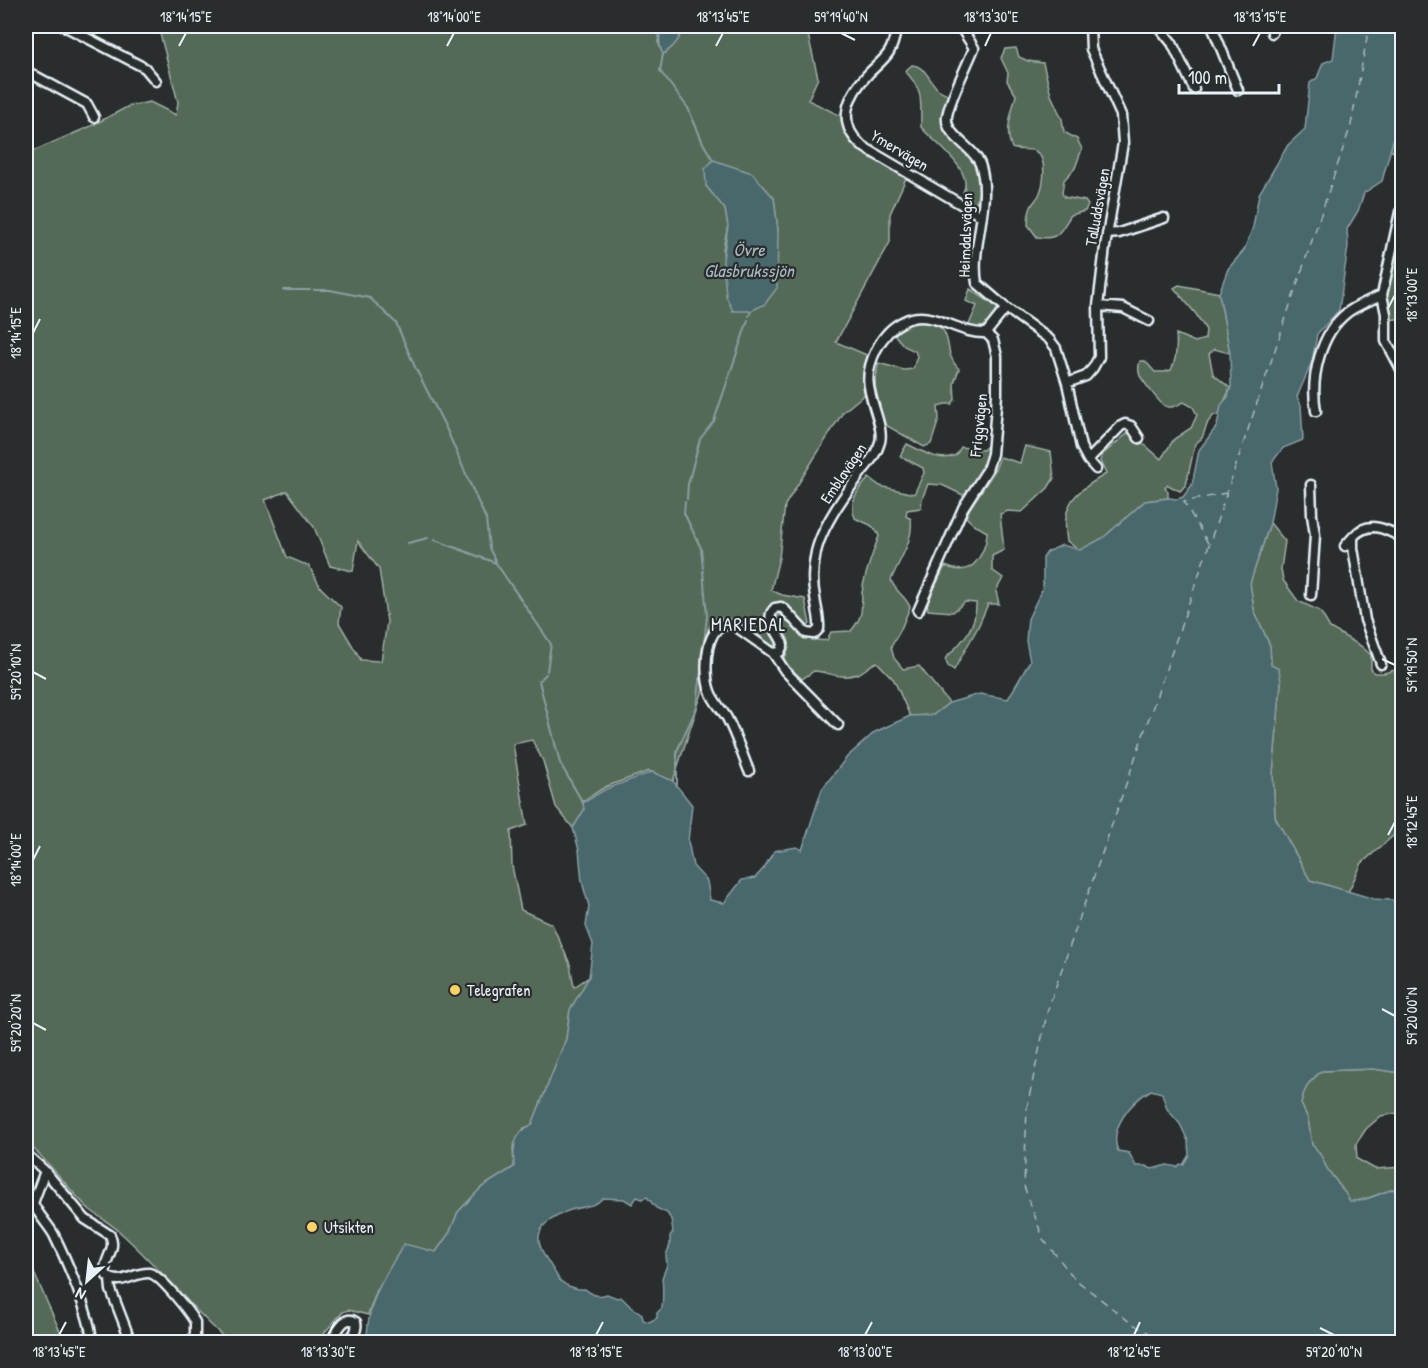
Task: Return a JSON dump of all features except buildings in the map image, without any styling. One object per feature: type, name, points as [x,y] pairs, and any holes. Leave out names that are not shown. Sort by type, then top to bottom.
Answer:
[{"type":"street","points":[[64,26],[145,68],[156,81]]},
{"type":"street","name":"Ymervägen","points":[[897,26],[889,53],[864,78],[852,95],[847,108],[848,127],[862,146],[981,216]]},
{"type":"street","name":"Heimdalsvägen","points":[[960,26],[974,48],[947,116],[947,122],[951,131],[973,153],[982,174],[977,283],[1053,344],[1058,352],[1067,383],[1081,447],[1096,469]]},
{"type":"street","name":"Talluddsvägen","points":[[1067,383],[1083,379],[1097,362],[1100,352],[1098,306],[1107,234],[1121,159],[1121,115],[1090,49],[1090,26]]},
{"type":"street","points":[[1158,26],[1172,43],[1194,89]]},
{"type":"street","points":[[1215,30],[1238,90]]},
{"type":"street","points":[[26,71],[87,104],[94,117]]},
{"type":"street","points":[[1400,212],[1382,296],[1386,314],[1386,341],[1402,371]]},
{"type":"street","points":[[1107,234],[1119,233],[1164,218]]},
{"type":"street","points":[[1317,411],[1314,396],[1319,354],[1346,313],[1382,296]]},
{"type":"street","points":[[1098,306],[1124,308],[1149,321]]},
{"type":"street","points":[[986,333],[1006,308]]},
{"type":"street","name":"Emblavägen","points":[[773,653],[780,652],[783,645],[769,617],[775,608],[780,607],[785,610],[806,633],[811,634],[818,631],[813,585],[814,561],[818,546],[831,519],[870,462],[881,439],[880,426],[867,380],[870,363],[879,345],[896,325],[904,320],[922,316],[976,334],[986,333]]},
{"type":"street","name":"Friggvägen","points":[[918,611],[963,508],[987,470],[992,454],[997,395],[997,356],[993,340],[986,333]]},
{"type":"street","points":[[1088,459],[1120,426],[1131,426],[1138,438]]},
{"type":"street","points":[[1311,484],[1315,535],[1311,596]]},
{"type":"street","points":[[1345,546],[1362,528],[1375,526],[1402,538]]},
{"type":"street","points":[[1353,537],[1365,620],[1381,664]]},
{"type":"street","points":[[748,771],[729,721],[710,692],[707,678],[708,648],[716,629],[723,624],[729,624],[744,631],[773,653],[785,671],[838,725]]},
{"type":"street","points":[[26,1154],[45,1171],[81,1215],[110,1235],[113,1246],[104,1267],[131,1342]]},
{"type":"street","points":[[45,1171],[33,1203],[53,1235],[69,1271],[90,1326],[92,1342]]},
{"type":"street","points":[[110,1279],[123,1280],[149,1273],[158,1278],[195,1322],[195,1335],[191,1342]]},
{"type":"street","points":[[330,1342],[343,1323],[351,1318],[356,1322],[357,1328],[354,1335],[346,1342]]},
{"type":"green space","points":[[158,26],[653,26],[660,33],[658,42],[662,52],[666,53],[679,38],[680,26],[806,26],[818,78],[808,100],[841,116],[842,124],[853,144],[907,176],[890,214],[890,242],[836,342],[869,356],[863,375],[865,394],[843,412],[785,505],[779,558],[771,590],[782,595],[805,599],[810,624],[806,628],[785,605],[774,605],[767,609],[766,616],[779,644],[772,646],[766,645],[730,621],[717,617],[708,629],[703,690],[673,781],[649,771],[605,787],[583,801],[585,810],[573,828],[556,807],[543,761],[532,740],[513,744],[527,825],[511,831],[512,866],[521,910],[552,924],[570,964],[574,987],[589,977],[570,1010],[566,1039],[532,1125],[524,1128],[513,1147],[514,1167],[482,1187],[458,1212],[450,1232],[436,1252],[377,1290],[368,1315],[348,1310],[343,1312],[316,1342],[229,1342],[136,1247],[89,1209],[26,1142],[26,154],[91,126],[129,106],[150,102],[176,115],[178,102]],"holes":[[[752,173],[774,198],[778,231],[725,283],[723,249],[728,226],[725,209],[706,186]],[[287,491],[314,527],[330,566],[353,571],[358,541],[379,569],[387,622],[381,661],[361,660],[339,623],[341,607],[321,588],[309,566],[287,557],[265,500]]]},
{"type":"green space","points":[[1016,48],[1019,57],[1043,63],[1051,95],[1062,119],[1064,132],[1077,139],[1082,149],[1075,168],[1064,180],[1062,193],[1064,197],[1085,201],[1088,205],[1085,211],[1071,215],[1058,234],[1044,238],[1037,237],[1028,225],[1030,209],[1039,195],[1042,184],[1044,172],[1042,159],[1035,151],[1012,148],[1010,142],[1009,122],[1016,95],[1007,81],[1008,73],[1001,58],[1005,49]]},
{"type":"green space","points":[[912,65],[921,68],[938,89],[952,96],[944,119],[966,148],[976,169],[979,181],[975,205],[966,202],[963,192],[965,184],[963,175],[958,166],[921,127],[919,91],[905,71]]},
{"type":"green space","points":[[1402,113],[1402,156],[1390,150]]},
{"type":"green space","points":[[1402,213],[1402,318],[1390,320],[1385,295]]},
{"type":"green space","points":[[1179,285],[1219,293],[1230,353],[1214,349],[1209,354],[1213,374],[1230,388],[1229,392],[1220,415],[1214,415],[1208,422],[1202,438],[1195,444],[1186,485],[1180,491],[1168,485],[1165,488],[1168,498],[1145,501],[1103,538],[1080,551],[1067,541],[1065,528],[1068,507],[1079,493],[1106,474],[1100,461],[1102,455],[1128,433],[1134,434],[1139,444],[1145,445],[1161,459],[1174,439],[1191,428],[1197,415],[1193,407],[1184,402],[1172,407],[1162,404],[1140,376],[1139,371],[1140,361],[1145,361],[1155,372],[1171,370],[1176,352],[1176,334],[1195,342],[1205,339],[1206,330],[1174,288]]},
{"type":"green space","points":[[970,289],[999,308],[985,329],[967,329],[977,306],[966,301]]},
{"type":"green space","points":[[917,320],[931,323],[945,332],[950,354],[959,369],[954,383],[955,399],[952,404],[938,407],[939,419],[931,444],[924,447],[884,424],[875,386],[878,363],[904,370],[913,369],[917,356],[915,351],[904,346],[894,334]]},
{"type":"green space","points":[[907,444],[943,458],[956,455],[961,447],[983,450],[987,446],[984,466],[965,496],[942,485],[928,484],[921,508],[907,510],[906,516],[911,519],[910,535],[891,580],[910,607],[891,647],[894,658],[903,669],[919,666],[949,703],[933,715],[910,716],[894,680],[877,662],[851,676],[814,671],[802,679],[786,664],[784,659],[789,643],[787,635],[777,621],[781,612],[801,633],[820,641],[827,640],[831,632],[851,631],[861,614],[865,579],[879,536],[872,526],[855,518],[853,501],[869,478],[880,486],[914,494],[924,473],[923,468],[900,456]]},
{"type":"green space","points":[[1025,446],[1051,452],[1054,478],[1048,488],[1022,512],[1008,511],[1000,514],[1004,550],[992,556],[992,570],[1003,578],[996,591],[999,604],[988,604],[954,670],[948,666],[945,659],[962,641],[971,627],[976,612],[976,603],[965,602],[953,612],[928,610],[927,603],[945,566],[962,570],[970,567],[978,559],[986,542],[987,532],[966,517],[994,472],[1000,457],[1020,463]]},
{"type":"green space","points":[[1270,523],[1285,541],[1281,569],[1283,580],[1298,601],[1320,611],[1330,628],[1361,646],[1371,655],[1371,669],[1374,673],[1402,668],[1402,837],[1393,836],[1362,863],[1348,892],[1310,880],[1275,817],[1273,773],[1281,682],[1271,665],[1270,646],[1254,610],[1250,583]]},
{"type":"green space","points":[[1373,1069],[1402,1073],[1402,1116],[1398,1113],[1381,1116],[1366,1129],[1356,1144],[1357,1159],[1375,1169],[1402,1167],[1402,1188],[1350,1202],[1327,1169],[1319,1152],[1312,1145],[1308,1119],[1301,1104],[1308,1084],[1321,1071]]},
{"type":"green space","points":[[26,1255],[60,1331],[58,1342],[26,1342]]},
{"type":"water","points":[[653,26],[680,26],[680,35],[676,42],[663,54],[660,33],[655,33]]},
{"type":"water","points":[[1337,26],[1402,26],[1402,113],[1382,181],[1364,193],[1358,211],[1347,229],[1348,246],[1339,310],[1317,334],[1312,362],[1297,397],[1301,405],[1303,440],[1283,448],[1272,462],[1276,488],[1270,523],[1250,583],[1254,610],[1270,646],[1271,665],[1279,669],[1281,682],[1273,773],[1275,817],[1310,880],[1374,899],[1391,900],[1402,904],[1402,1073],[1373,1069],[1321,1071],[1308,1084],[1301,1104],[1308,1119],[1312,1145],[1319,1152],[1327,1169],[1350,1201],[1364,1200],[1402,1188],[1402,1342],[358,1342],[367,1335],[368,1321],[375,1298],[384,1277],[404,1244],[436,1252],[450,1232],[458,1212],[482,1187],[514,1167],[514,1148],[518,1137],[521,1132],[532,1125],[566,1039],[570,1010],[589,977],[593,944],[586,926],[589,906],[582,882],[579,850],[573,828],[584,810],[583,803],[606,789],[652,772],[673,781],[692,805],[688,841],[693,866],[707,881],[710,900],[724,903],[742,880],[755,878],[774,851],[797,847],[802,850],[822,789],[847,757],[875,732],[910,716],[933,715],[949,703],[980,694],[1008,699],[1030,661],[1026,641],[1028,619],[1043,587],[1043,558],[1047,552],[1062,545],[1080,550],[1103,538],[1145,501],[1183,497],[1192,485],[1199,450],[1217,426],[1221,405],[1228,397],[1231,387],[1230,353],[1219,293],[1228,269],[1244,250],[1253,227],[1259,194],[1288,145],[1305,129],[1310,83],[1317,78],[1323,63],[1333,59]],"holes":[[[1151,1090],[1162,1093],[1167,1109],[1180,1124],[1188,1141],[1189,1155],[1183,1165],[1180,1164],[1177,1167],[1167,1165],[1152,1169],[1146,1166],[1136,1166],[1129,1153],[1118,1151],[1116,1133],[1119,1124],[1136,1101]],[[637,1197],[642,1199],[647,1197],[656,1208],[667,1213],[671,1219],[673,1232],[670,1236],[670,1245],[666,1255],[667,1265],[662,1278],[662,1308],[657,1313],[657,1318],[649,1322],[643,1320],[642,1314],[621,1297],[617,1298],[607,1294],[595,1295],[585,1289],[573,1288],[562,1282],[544,1256],[539,1241],[542,1228],[564,1212],[593,1205],[603,1198],[624,1199],[632,1204]]]},
{"type":"water","name":"Övre Glasbrukssjön","points":[[713,160],[752,173],[774,198],[778,231],[777,288],[765,304],[751,311],[733,311],[726,296],[723,260],[728,226],[725,209],[706,186],[705,169]]},
{"type":"waterway","points":[[663,54],[660,71],[688,108],[713,160]]},
{"type":"waterway","points":[[283,290],[310,290]]},
{"type":"waterway","points":[[314,290],[330,290],[370,298],[396,323],[475,495]]},
{"type":"waterway","points":[[749,316],[751,311]]},
{"type":"waterway","points":[[687,499],[688,484],[700,439],[714,421],[748,320]]},
{"type":"waterway","points":[[476,497],[486,519],[489,548],[496,562]]},
{"type":"waterway","points":[[685,502],[684,513],[701,548],[703,568]]},
{"type":"waterway","points":[[408,543],[428,538]]},
{"type":"waterway","points":[[435,540],[496,563],[551,644],[547,671]]},
{"type":"waterway","points":[[677,759],[677,751],[697,707],[707,616],[703,571]]},
{"type":"waterway","points":[[546,674],[539,681],[560,763],[583,803]]},
{"type":"waterway","points":[[677,761],[677,785]]},
{"type":"ferry route","points":[[1165,1342],[1131,1323],[1075,1279],[1043,1239],[1024,1186],[1027,1107],[1048,1009],[1209,545],[1351,125],[1369,26]]},
{"type":"ferry route","points":[[1208,543],[1184,502],[1226,493]]},
{"type":"place","name":"Telegrafen","points":[[455,990]]},
{"type":"place","name":"Utsikten","points":[[312,1227]]},
{"type":"district","name":"MARIEDAL","points":[[749,625]]}]
